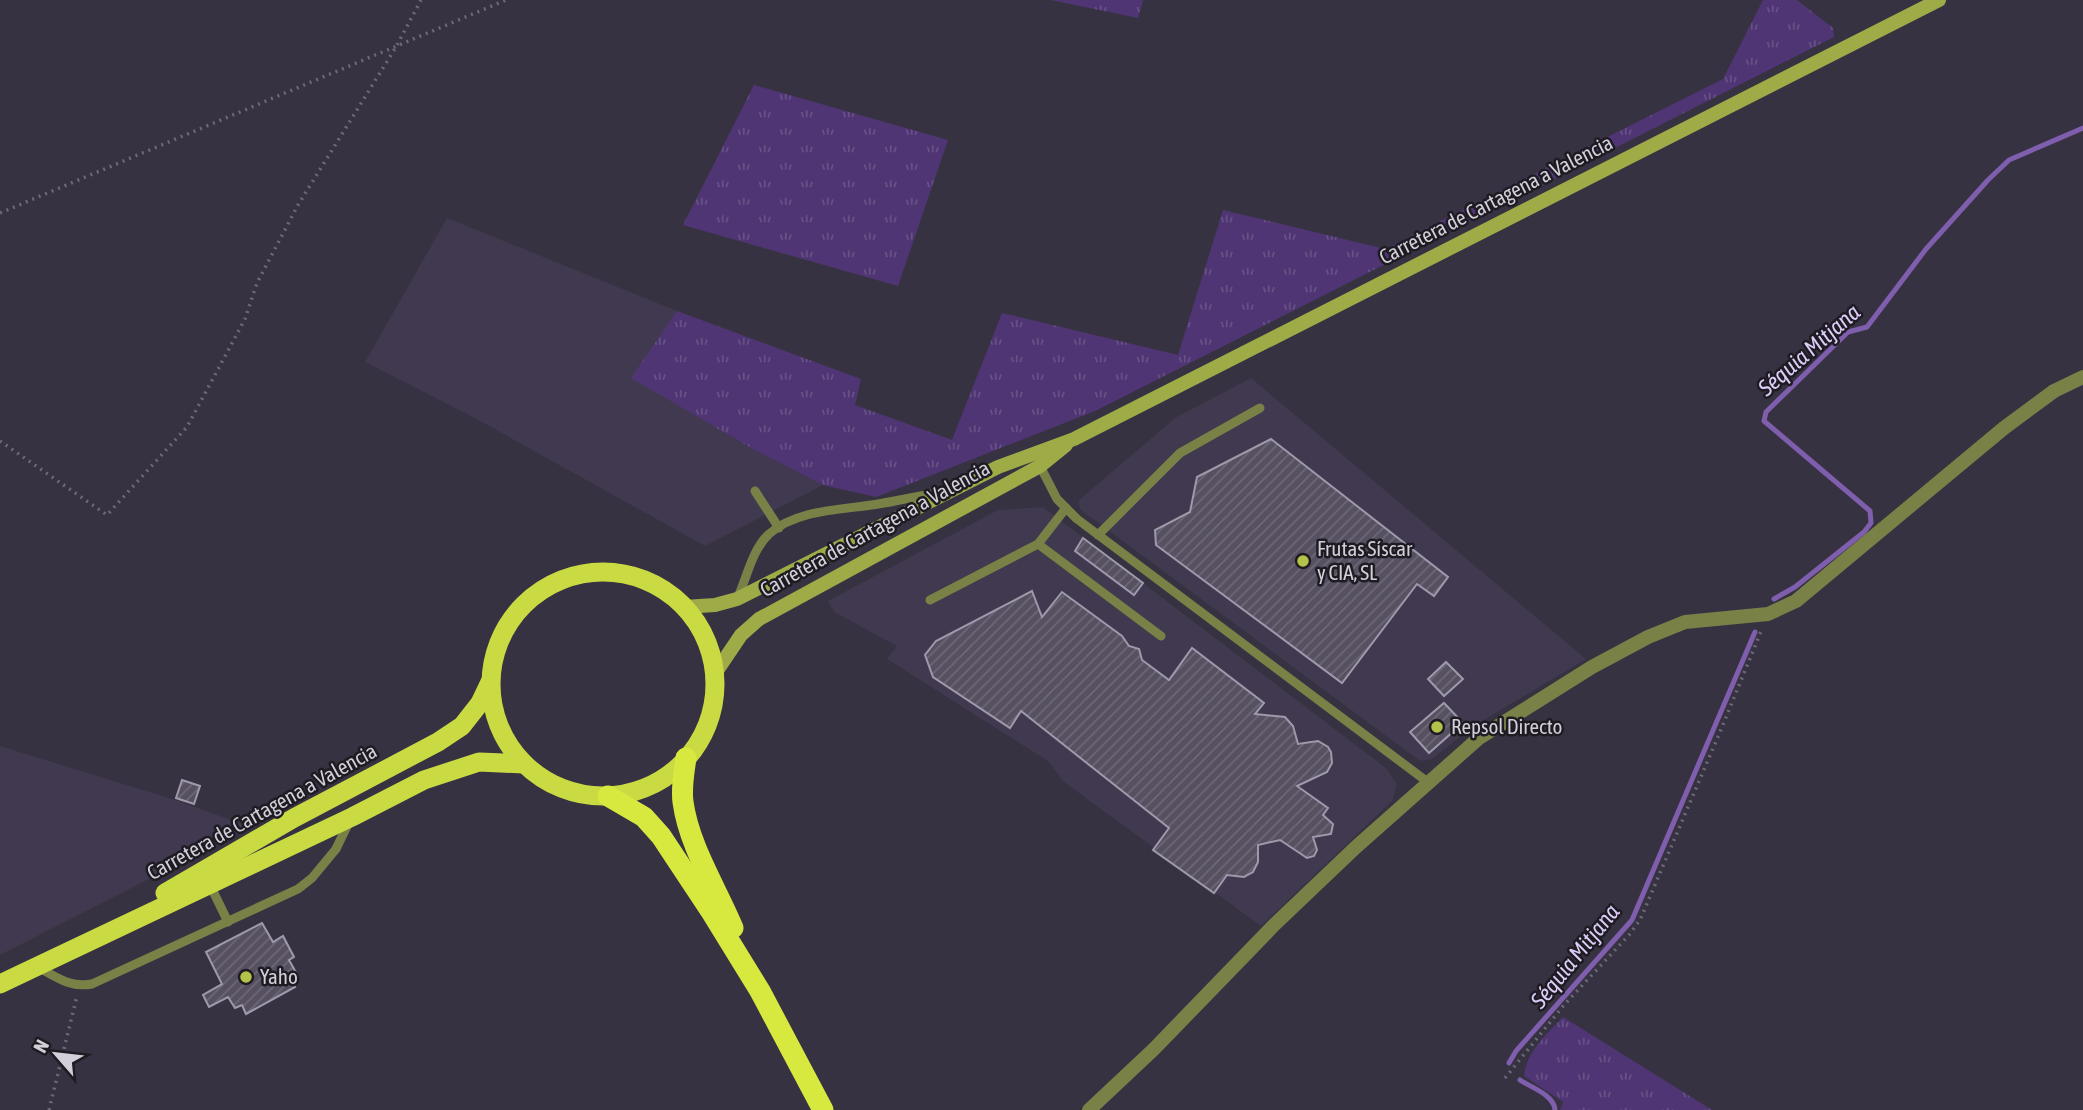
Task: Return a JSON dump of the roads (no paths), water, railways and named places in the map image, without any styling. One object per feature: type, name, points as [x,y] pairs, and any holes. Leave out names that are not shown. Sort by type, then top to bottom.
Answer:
[{"type":"highway","points":[[593,572],[623,574],[652,583],[669,594],[684,607],[705,639],[714,675],[714,698],[709,719],[686,758],[670,773],[651,785],[608,796],[590,795],[563,788],[524,764],[502,733],[496,716],[491,680],[500,640],[509,622],[522,606],[554,583],[593,572]]},
{"type":"highway","name":"Carretera de Cartagena a Valencia","points":[[36,966],[295,818],[438,742],[461,726],[480,704],[491,680]]},
{"type":"highway","points":[[686,758],[682,799],[694,842],[760,991]]},
{"type":"highway","name":"Carretera de Cartagena a Valencia","points":[[0,984],[352,817],[424,780],[479,762],[524,764]]},
{"type":"highway","points":[[608,796],[644,817],[661,836],[760,991],[823,1110]]},
{"type":"main road","name":"Carretera de Cartagena a Valencia","points":[[684,607],[715,605],[737,599],[998,467],[1074,439],[1939,0]]},
{"type":"main road","name":"Carretera de Cartagena a Valencia","points":[[714,675],[741,635],[759,619],[1040,466],[1074,439]]},
{"type":"street","points":[[1089,1110],[1154,1049],[1274,925],[1479,738],[1592,667],[1648,637],[1685,622],[1768,614],[1796,601],[2004,428],[2053,391],[2083,377]]},
{"type":"lane","points":[[1098,534],[1180,453],[1260,408]]},
{"type":"lane","points":[[1040,466],[1057,499],[1066,508],[1429,783]]},
{"type":"lane","points":[[737,599],[762,542],[779,528],[808,516],[846,507],[956,490]]},
{"type":"lane","points":[[755,491],[779,528]]},
{"type":"lane","points":[[930,600],[1038,544],[1066,508]]},
{"type":"lane","points":[[1038,544],[1161,636]]},
{"type":"lane","points":[[36,966],[68,984],[92,984],[298,889],[312,878],[335,849],[352,817]]},
{"type":"lane","points":[[210,885],[228,922]]},
{"type":"waterway","name":"Séquia Mitjana","points":[[1774,599],[1795,587],[1864,532],[1871,523],[1870,511],[1764,421],[1766,412],[1848,332],[1867,327],[1926,249],[2009,160],[2083,128]]},
{"type":"waterway","name":"Séquia Mitjana","points":[[1509,1063],[1516,1051],[1632,920],[1755,632]]},
{"type":"waterway","name":"Séquia Mitjana","points":[[1520,1080],[1547,1096],[1555,1110]]},
{"type":"place","name":"Frutas Síscar y CIA, SL","points":[[1303,561]]},
{"type":"place","name":"Repsol Directo","points":[[1437,727]]},
{"type":"place","name":"Yaho","points":[[246,977]]}]
